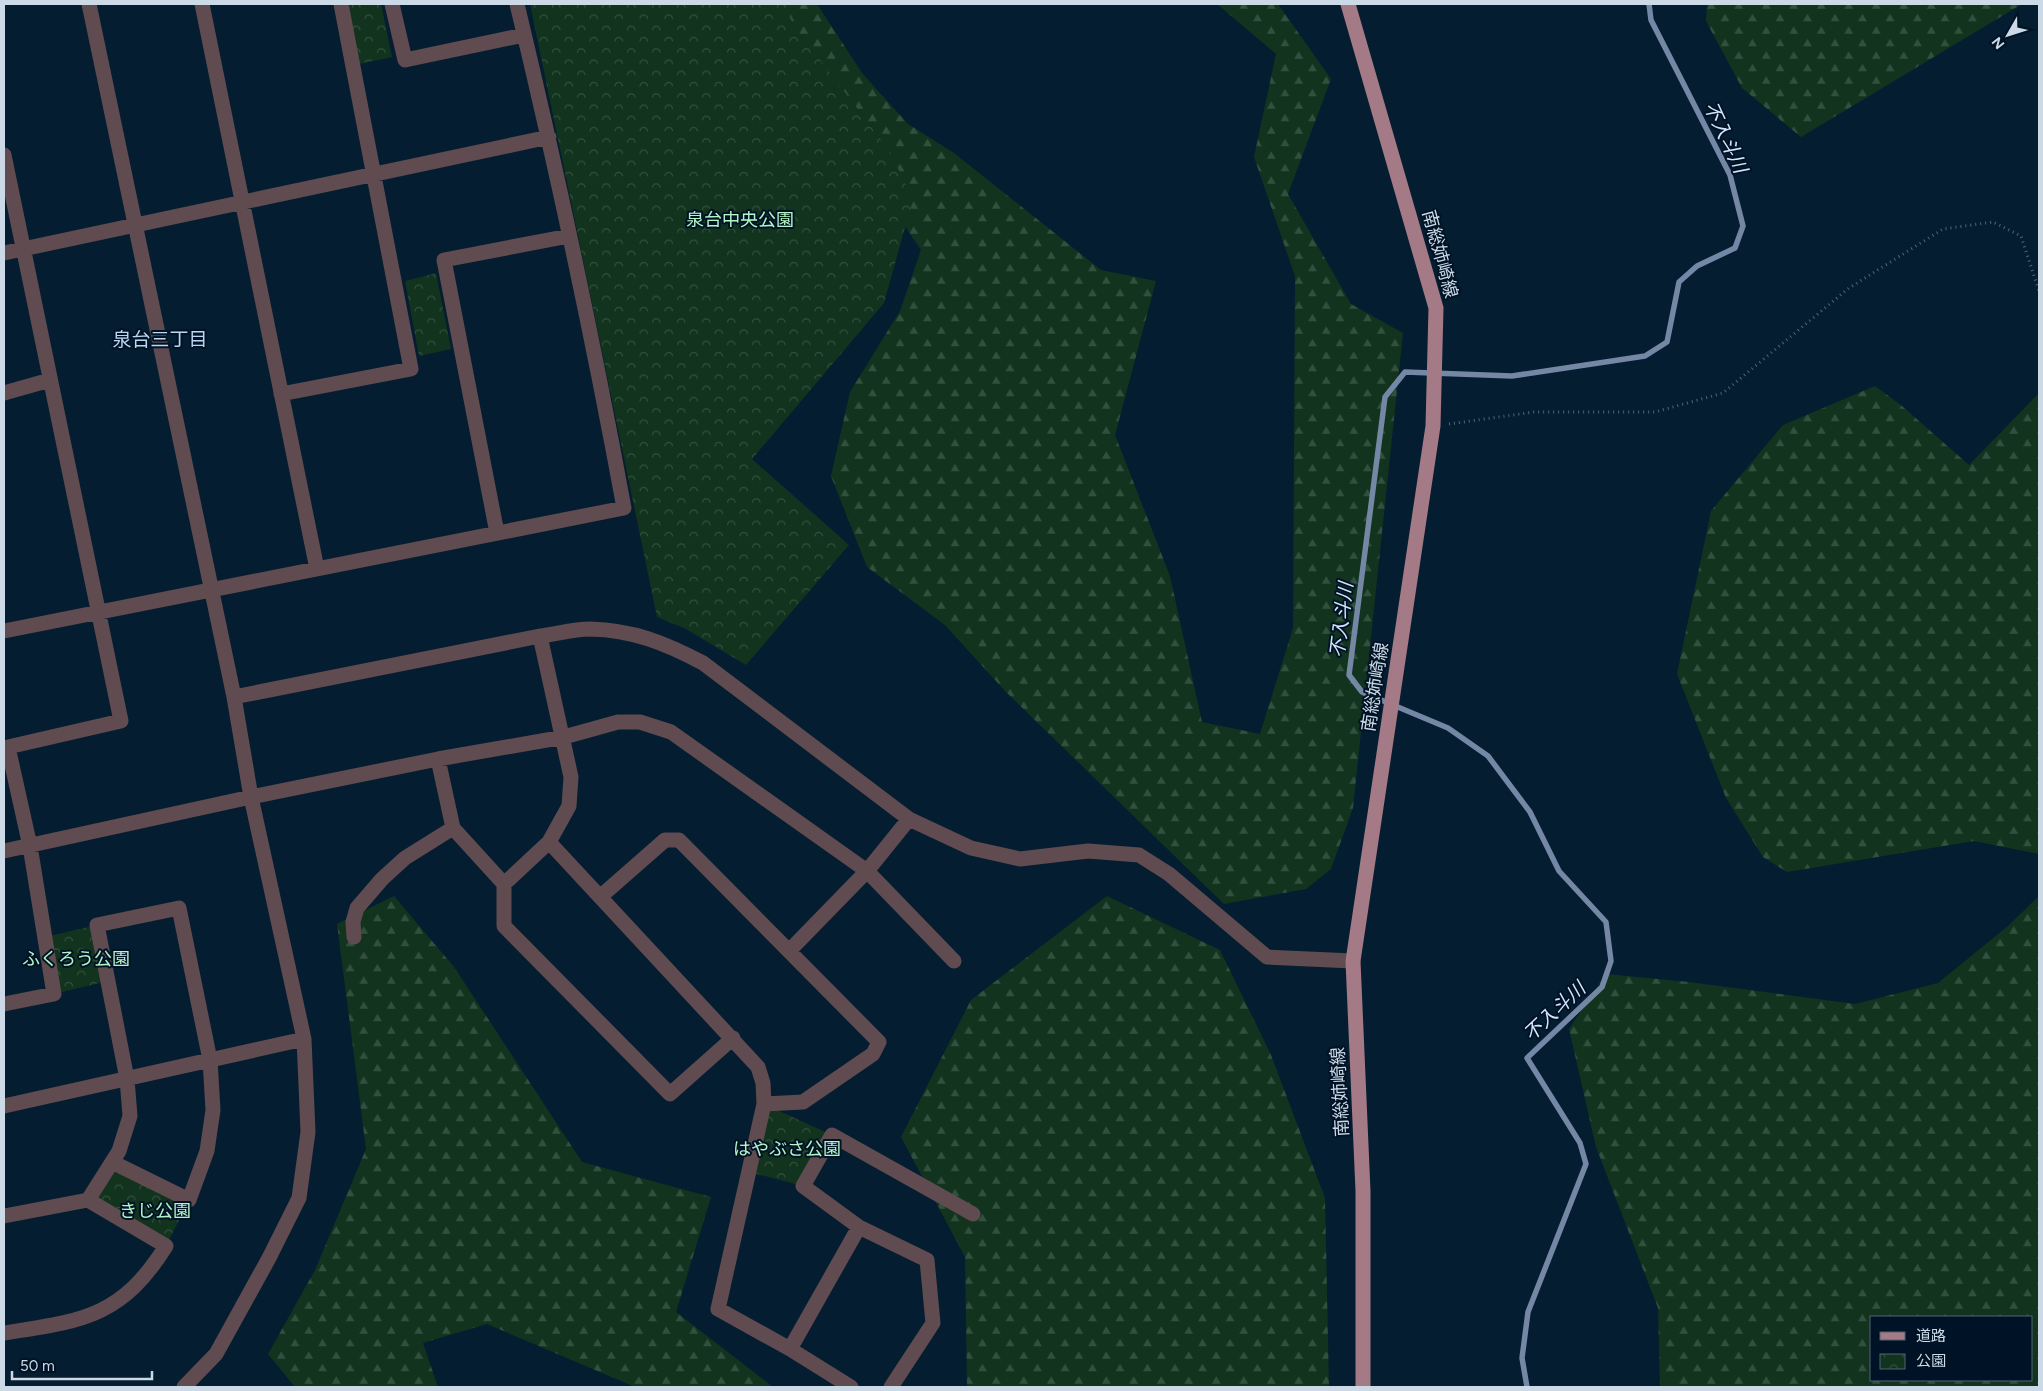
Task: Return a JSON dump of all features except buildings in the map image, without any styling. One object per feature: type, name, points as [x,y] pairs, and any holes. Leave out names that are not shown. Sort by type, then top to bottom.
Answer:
[{"type":"main road","name":"南総姉崎線","points":[[1348,4],[1436,308],[1433,426],[1353,961],[1363,1191],[1363,1387]]},
{"type":"street","points":[[89,4],[137,224],[234,697],[251,797],[304,1039],[308,1132],[299,1198],[269,1258],[216,1354],[184,1387]]},
{"type":"street","points":[[204,4],[242,202],[317,569]]},
{"type":"street","points":[[281,394],[411,369],[375,174],[340,4]]},
{"type":"street","points":[[392,4],[405,60],[524,35]]},
{"type":"street","points":[[4,632],[624,508],[607,414],[549,137],[517,4]]},
{"type":"street","points":[[4,252],[549,137]]},
{"type":"street","points":[[4,155],[121,720],[8,747],[30,846],[54,994],[4,1004]]},
{"type":"street","points":[[497,533],[444,260],[569,236]]},
{"type":"street","points":[[4,393],[50,380]]},
{"type":"street","points":[[234,697],[540,636],[588,629],[633,633],[666,644],[703,663],[909,819],[971,848],[1020,859],[1088,851],[1139,855],[1169,874],[1267,958],[1353,961]]},
{"type":"street","points":[[504,884],[549,842],[569,806],[571,777],[564,737],[540,636]]},
{"type":"street","points":[[4,851],[251,797],[438,759],[564,737],[618,722],[640,722],[671,732],[867,871],[954,961]]},
{"type":"street","points":[[438,759],[453,828],[504,884],[504,926],[670,1094],[733,1038]]},
{"type":"street","points":[[790,950],[867,871],[909,819]]},
{"type":"street","points":[[354,937],[352,922],[356,908],[382,879],[405,858],[453,828]]},
{"type":"street","points":[[600,897],[666,840],[679,840],[879,1042],[873,1054],[803,1102],[764,1104]]},
{"type":"street","points":[[549,842],[758,1067],[763,1083],[764,1104],[718,1309],[790,1349],[851,1387]]},
{"type":"street","points":[[88,1200],[112,1162],[119,1151],[130,1116],[127,1078],[97,925],[178,908],[210,1060],[213,1110],[206,1151],[189,1200],[112,1162]]},
{"type":"street","points":[[4,1106],[304,1039]]},
{"type":"street","points":[[891,1387],[933,1323],[928,1260],[859,1227],[803,1186],[832,1136],[973,1214]]},
{"type":"street","points":[[4,1216],[88,1200],[166,1246],[135,1288],[101,1312],[73,1322],[4,1333]]},
{"type":"street","points":[[790,1349],[859,1227]]},
{"type":"path","points":[[1433,426],[1534,412],[1655,412],[1723,393],[1849,288],[1943,229],[1993,222],[2020,236],[2039,291]]},
{"type":"green space","points":[[347,4],[381,4],[392,57],[359,64]]},
{"type":"green space","name":"泉台中央公園","points":[[530,4],[787,4],[792,23],[889,150],[913,199],[884,303],[752,459],[849,545],[746,665],[686,629],[657,617]]},
{"type":"green space","points":[[756,4],[817,4],[862,73],[908,124],[954,153],[1101,270],[1156,281],[1115,435],[1170,576],[1202,722],[1260,734],[1293,628],[1295,276],[1254,157],[1276,54],[1217,4],[1278,4],[1331,79],[1288,194],[1351,304],[1403,333],[1353,808],[1331,869],[1306,889],[1224,904],[1006,692],[945,625],[867,567],[831,476],[850,392],[900,311],[921,250]]},
{"type":"green space","points":[[1707,4],[2022,4],[1801,137],[1742,88],[1706,21]]},
{"type":"green space","points":[[436,273],[451,349],[419,356],[405,281]]},
{"type":"green space","points":[[1875,386],[1902,406],[1969,465],[2039,393],[2039,854],[1974,841],[1787,872],[1763,857],[1726,798],[1677,674],[1711,511],[1783,425]]},
{"type":"green space","points":[[394,896],[454,967],[582,1162],[711,1197],[676,1312],[773,1387],[635,1387],[487,1324],[423,1343],[438,1387],[295,1387],[268,1354],[315,1270],[366,1149],[337,924]]},
{"type":"green space","points":[[1107,896],[1220,950],[1271,1055],[1325,1198],[1329,1387],[967,1387],[965,1257],[901,1137],[971,1000]]},
{"type":"green space","points":[[2039,896],[2039,1387],[1660,1387],[1658,1308],[1596,1147],[1569,1029],[1606,974],[1689,982],[1855,1004],[1938,983],[2008,926]]},
{"type":"green space","name":"ふくろう公園","points":[[97,925],[108,981],[54,994],[45,937]]},
{"type":"green space","name":"はやぶさ公園","points":[[764,1104],[832,1135],[803,1186],[749,1172]]},
{"type":"green space","name":"きじ公園","points":[[112,1162],[189,1200],[166,1246],[88,1200]]},
{"type":"waterway","name":"不入斗川","points":[[1527,1387],[1522,1358],[1528,1312],[1586,1164],[1580,1143],[1527,1058],[1602,987],[1611,961],[1606,922],[1559,871],[1530,812],[1488,756],[1448,728],[1362,692],[1349,675],[1385,397],[1405,372],[1512,376],[1645,356],[1667,342],[1679,282],[1697,266],[1735,248],[1743,226],[1730,175],[1651,20],[1649,4]]},
{"type":"district","name":"泉台三丁目","points":[[160,339]]}]
